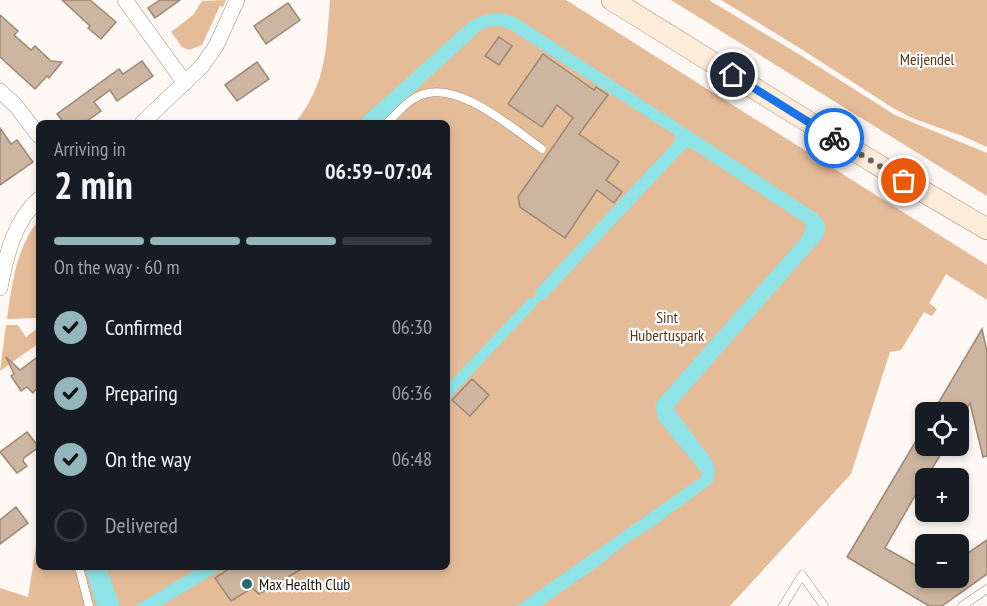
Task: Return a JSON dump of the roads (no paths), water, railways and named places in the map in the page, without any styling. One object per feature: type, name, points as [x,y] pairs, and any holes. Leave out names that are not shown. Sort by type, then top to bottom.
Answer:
[{"type":"main road","points":[[612,0],[987,230]]},
{"type":"street","points":[[125,0],[185,83]]},
{"type":"street","points":[[145,120],[202,66],[216,46],[237,0]]},
{"type":"street","points":[[0,91],[16,106],[36,132]]},
{"type":"street","points":[[0,288],[6,258],[17,229],[30,207],[36,202]]},
{"type":"lane","points":[[390,120],[415,97],[436,92],[454,94],[471,101],[542,149]]},
{"type":"lane","points":[[79,570],[89,606]]},
{"type":"lane","points":[[782,606],[802,575],[824,606]]},
{"type":"lane","points":[[962,606],[987,589]]},
{"type":"water","points":[[501,13],[517,18],[817,214],[825,227],[823,237],[674,407],[714,465],[715,477],[712,483],[541,606],[517,606],[701,477],[702,473],[658,419],[655,404],[803,236],[806,224],[691,148],[686,148],[544,300],[537,302],[536,306],[450,398],[450,382],[529,298],[533,298],[536,290],[674,142],[675,135],[511,30],[496,26],[481,30],[383,120],[360,120],[469,22],[484,15]]},
{"type":"water","points":[[86,570],[107,570],[120,606],[97,606]]},
{"type":"water","points":[[195,570],[220,570],[161,606],[135,606]]},
{"type":"place","name":"Max Health Club","points":[[247,584]]},
{"type":"park label","name":"Meijendel","points":[[927,59]]},
{"type":"park label","name":"Sint Hubertuspark","points":[[667,326]]}]
